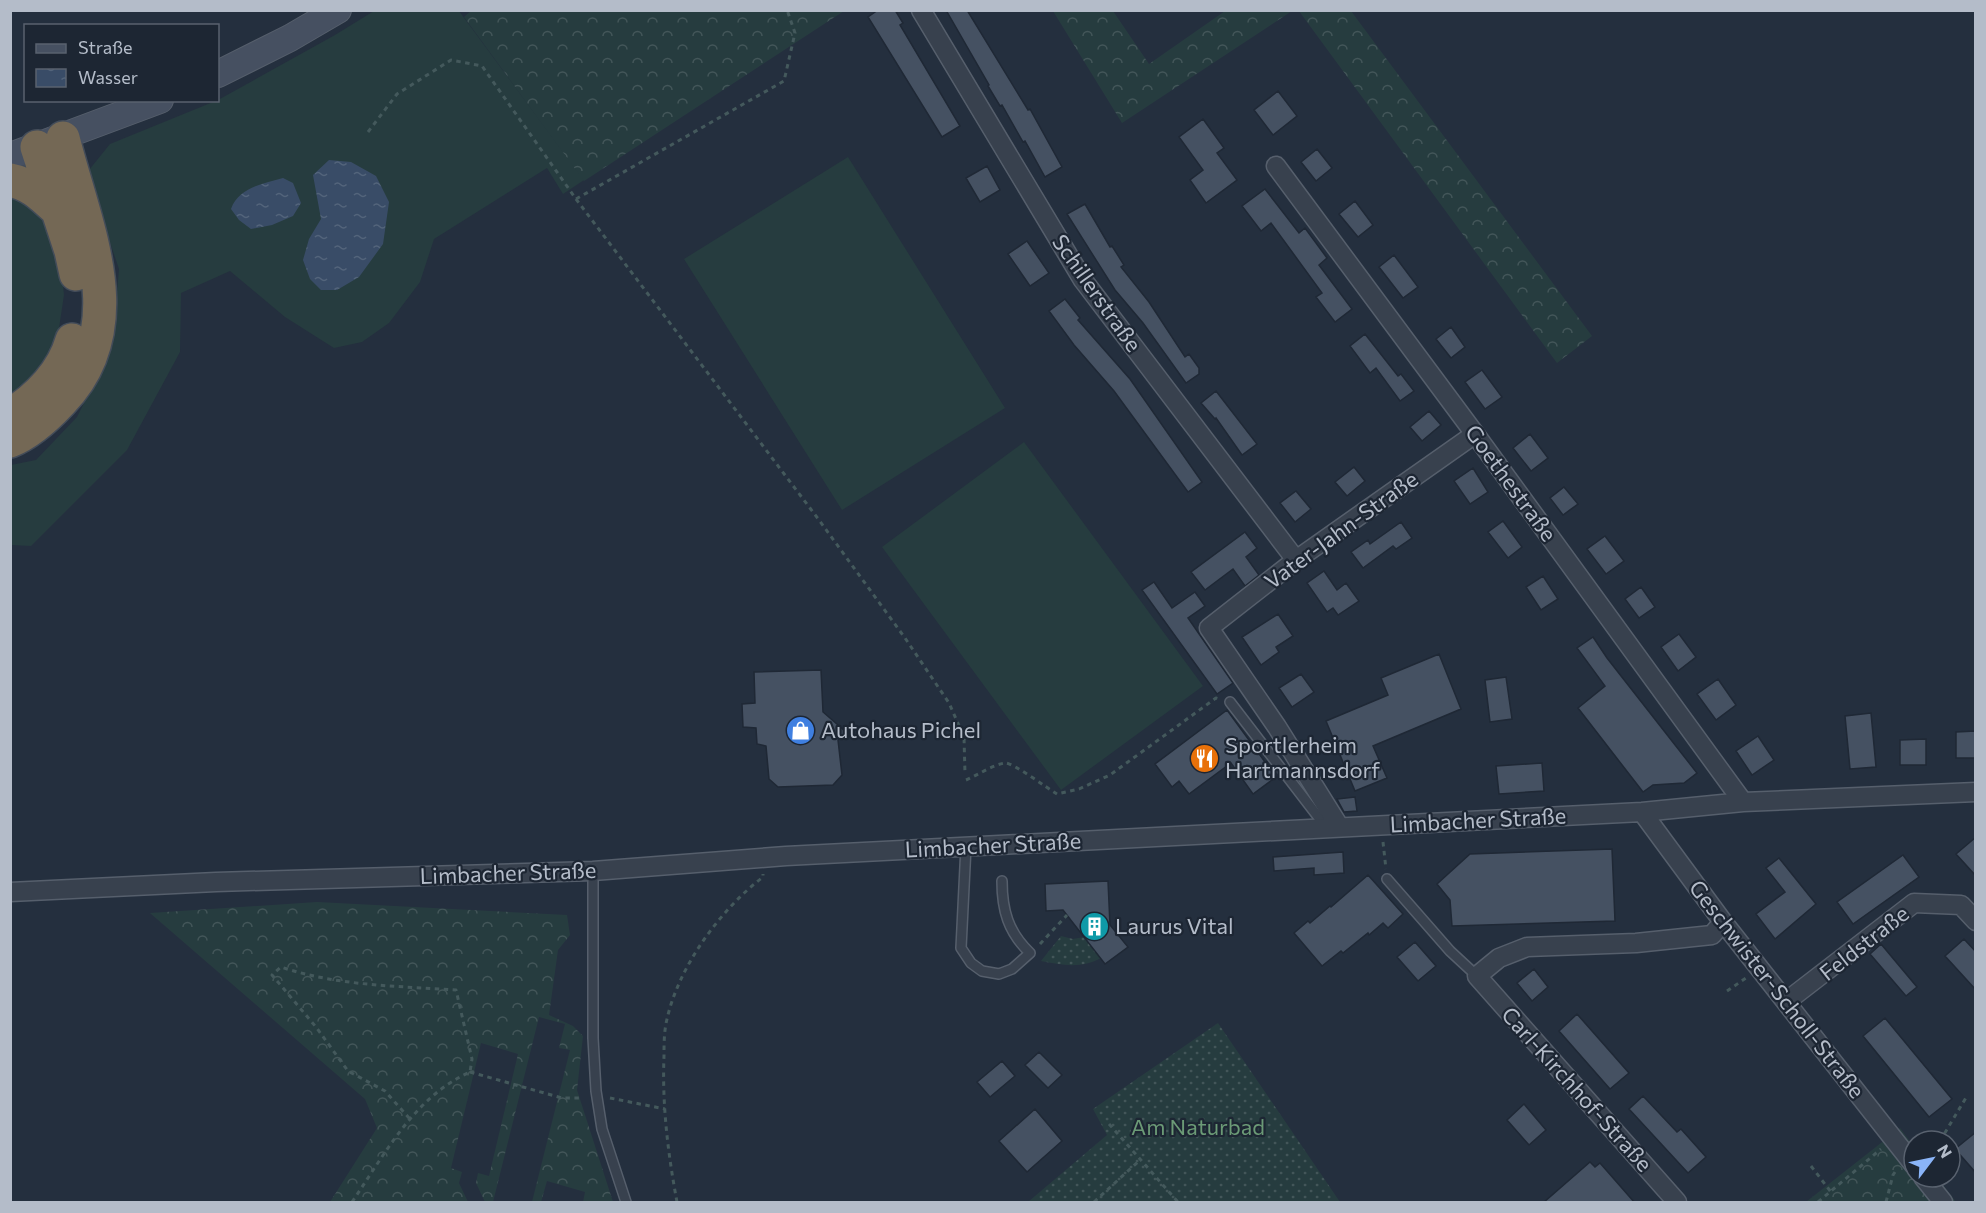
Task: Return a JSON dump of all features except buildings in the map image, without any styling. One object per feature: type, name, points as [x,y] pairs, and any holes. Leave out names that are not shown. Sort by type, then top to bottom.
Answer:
[{"type":"highway","points":[[10,415],[31,402],[59,369],[70,349],[77,323],[78,286],[71,251],[37,147]]},
{"type":"highway","points":[[10,441],[43,421],[66,397],[91,354],[99,325],[101,295],[97,263],[37,147]]},
{"type":"highway","points":[[10,180],[20,182],[39,192],[56,209]]},
{"type":"main road","points":[[219,74],[290,38],[338,10]]},
{"type":"main road","points":[[37,147],[155,102]]},
{"type":"street","name":"Schillerstraße","points":[[921,10],[1083,280],[1296,560]]},
{"type":"street","name":"Goethestraße","points":[[1276,166],[1743,802]]},
{"type":"street","name":"Vater-Jahn-Straße","points":[[1332,826],[1277,728],[1209,628],[1296,560],[1475,435]]},
{"type":"street","name":"Limbacher Straße","points":[[10,892],[216,882],[593,871],[966,846],[1642,812],[1743,802],[1976,792]]},
{"type":"street","name":"Geschwister-Scholl-Straße","points":[[1642,812],[1723,922],[1902,1148]]},
{"type":"street","name":"Feldstraße","points":[[1787,1001],[1914,903],[1961,905],[1976,921]]},
{"type":"street","points":[[1477,976],[1499,958],[1527,947],[1636,943],[1712,936],[1723,922]]},
{"type":"street","name":"Carl-Kirchhof-Straße","points":[[1477,976],[1677,1203]]},
{"type":"street","points":[[1932,1189],[1943,1203]]},
{"type":"lane","points":[[1230,702],[1332,826]]},
{"type":"lane","points":[[966,846],[961,948],[971,963],[982,971],[999,974],[1012,969],[1030,953],[1018,942],[1007,923],[1002,900],[1002,881]]},
{"type":"lane","points":[[593,871],[593,1038],[596,1095],[602,1129],[626,1203]]},
{"type":"lane","name":"Carl-Kirchhof-Straße","points":[[1387,879],[1450,951],[1477,976]]},
{"type":"path","points":[[576,199],[784,81],[795,33],[787,10]]},
{"type":"path","points":[[368,132],[397,94],[451,60],[482,66],[576,199],[819,520],[918,657],[949,703],[964,737],[965,774]]},
{"type":"path","points":[[966,780],[1006,762],[1015,765],[1057,794],[1079,789],[1110,775],[1216,698],[1230,702]]},
{"type":"path","points":[[1382,838],[1387,879]]},
{"type":"path","points":[[677,1203],[664,1109],[667,1020],[676,994],[697,952],[718,919],[749,887],[763,877],[762,858]]},
{"type":"path","points":[[1030,953],[1067,915]]},
{"type":"path","points":[[409,1118],[385,1091],[348,1071],[316,1027],[272,975],[281,967],[301,974],[351,982],[456,990],[472,1059],[470,1071]]},
{"type":"path","points":[[352,1203],[409,1118],[451,1080],[470,1071],[562,1098],[586,1098],[596,1095],[664,1109]]},
{"type":"path","points":[[1947,1129],[1967,1096]]},
{"type":"path","points":[[1109,1124],[1178,1203]]},
{"type":"path","points":[[1818,1203],[1894,1138]]},
{"type":"path","points":[[1094,1203],[1140,1160]]},
{"type":"path","points":[[1811,1166],[1831,1192]]},
{"type":"path","points":[[1886,1203],[1893,1175],[1902,1168]]},
{"type":"green space","points":[[472,10],[844,11],[584,181],[464,17]]},
{"type":"green space","points":[[374,11],[459,11],[584,180],[563,194],[547,168],[434,239],[420,282],[389,323],[362,342],[334,348],[285,317],[230,271],[181,293],[180,352],[127,450],[31,546],[11,545],[11,465],[36,460],[77,417],[112,347],[119,269],[97,204],[89,170],[110,144],[213,102],[219,102],[219,99]]},
{"type":"green space","points":[[1053,11],[1113,11],[1149,64],[1225,11],[1292,11],[1122,123]]},
{"type":"green space","points":[[1299,11],[1351,11],[1592,336],[1557,363]]},
{"type":"green space","points":[[848,157],[1005,408],[842,510],[684,259]]},
{"type":"green space","points":[[11,194],[40,211],[59,246],[64,295],[58,335],[42,365],[24,387],[11,395]]},
{"type":"green space","points":[[1024,442],[1203,686],[1061,790],[882,547]]},
{"type":"green space","points":[[317,902],[567,915],[570,935],[558,950],[549,1015],[573,1026],[583,1036],[577,1090],[613,1202],[583,1202],[585,1192],[547,1181],[541,1202],[532,1202],[570,1050],[559,1048],[565,1024],[539,1017],[493,1202],[485,1202],[476,1183],[478,1173],[489,1176],[518,1054],[481,1043],[451,1168],[462,1172],[459,1183],[468,1202],[330,1202],[377,1128],[365,1099],[150,913]]},
{"type":"green space","points":[[1061,936],[1073,939],[1084,937],[1101,958],[1079,965],[1041,961]]},
{"type":"green space","name":"Am Naturbad","points":[[1218,1023],[1340,1202],[1028,1202],[1107,1135],[1093,1109]]},
{"type":"green space","points":[[1900,1128],[1902,1131],[1902,1189],[1946,1189],[1956,1202],[1806,1202]]},
{"type":"water","points":[[329,160],[351,162],[376,176],[389,202],[383,244],[359,277],[337,290],[321,290],[310,279],[303,260],[309,239],[321,219],[313,175]]},
{"type":"water","points":[[283,178],[293,183],[301,203],[293,216],[272,225],[251,229],[239,220],[231,209],[240,196],[252,188]]},
{"type":"place","name":"Autohaus Pichel","points":[[800,730]]},
{"type":"place","name":"Sportlerheim Hartmannsdorf","points":[[1204,758]]},
{"type":"place","name":"Laurus Vital","points":[[1094,926]]}]
